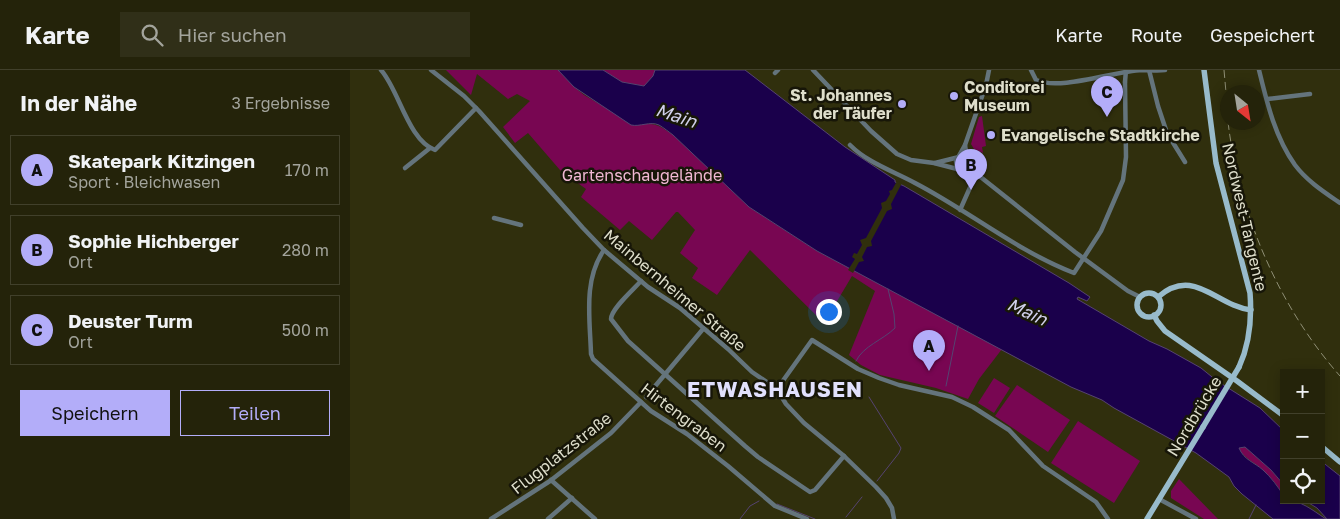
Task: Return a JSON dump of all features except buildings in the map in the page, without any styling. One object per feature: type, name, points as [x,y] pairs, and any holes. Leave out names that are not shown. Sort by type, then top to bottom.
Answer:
[{"type":"main road","name":"Nordwest-Tangente","points":[[1204,70],[1216,164],[1246,274],[1251,310],[1248,341],[1239,368]]},
{"type":"main road","points":[[1158,297],[1168,288],[1190,285],[1240,308],[1251,310]]},
{"type":"main road","points":[[1149,293],[1158,297],[1161,307],[1159,311],[1154,315],[1146,316],[1140,312],[1138,304],[1140,298],[1149,293]]},
{"type":"main road","points":[[1154,315],[1165,331],[1281,414]]},
{"type":"main road","name":"Nordbrücke","points":[[1146,519],[1239,368]]},
{"type":"main road","points":[[1325,449],[1340,462]]},
{"type":"street","points":[[380,70],[393,87],[401,110],[417,134],[430,148],[435,150],[476,108]]},
{"type":"street","points":[[812,70],[861,122],[889,148],[911,160],[934,163],[959,169],[969,174],[976,174]]},
{"type":"street","points":[[959,169],[956,163],[966,145],[986,85],[989,70]]},
{"type":"street","points":[[1031,70],[1036,80],[1044,82],[1062,82],[1142,70],[1165,70]]},
{"type":"street","points":[[1094,70],[1094,78]]},
{"type":"street","points":[[850,145],[866,159],[902,176],[1037,255],[1074,273],[1101,231],[1123,180],[1126,157],[1126,70]]},
{"type":"street","points":[[1259,70],[1278,133],[1296,166],[1320,189],[1340,203]]},
{"type":"street","name":"Mainbernheimer Straße","points":[[434,71],[476,108],[604,250],[641,281],[680,308],[752,372],[777,389]]},
{"type":"street","points":[[1150,71],[1155,98],[1167,133],[1185,162]]},
{"type":"street","points":[[1267,99],[1310,94]]},
{"type":"street","points":[[959,169],[966,168],[968,161],[966,145]]},
{"type":"street","points":[[405,168],[430,148]]},
{"type":"street","points":[[934,163],[959,157],[968,161],[976,174],[1083,258],[1140,298]]},
{"type":"street","points":[[960,210],[976,174]]},
{"type":"street","points":[[494,218],[521,225]]},
{"type":"street","name":"Hirtengraben","points":[[604,250],[597,261],[590,282],[591,354],[593,359],[643,401],[651,412],[687,434],[774,506],[807,519]]},
{"type":"street","points":[[641,281],[615,310],[611,319],[628,341],[758,457],[808,491],[815,490],[844,456]]},
{"type":"street","name":"Flugplatzstraße","points":[[491,519],[551,480],[611,433],[643,401],[703,329]]},
{"type":"street","points":[[894,519],[892,508],[886,498],[844,456],[789,408],[777,389],[812,340],[858,369],[879,378],[899,385],[952,397],[979,411],[1009,430],[1043,466],[1096,502],[1108,519]]},
{"type":"street","points":[[551,480],[595,519]]},
{"type":"street","points":[[548,519],[572,498]]},
{"type":"street","points":[[1158,499],[1196,519]]},
{"type":"green space","name":"Gartenschaugelände","points":[[446,70],[558,70],[584,95],[606,108],[646,124],[657,125],[673,135],[749,207],[817,251],[1002,349],[979,379],[968,399],[936,388],[880,375],[861,365],[849,355],[875,291],[852,276],[824,323],[750,250],[717,295],[692,278],[698,268],[680,253],[695,230],[678,212],[652,240],[629,221],[620,230],[581,197],[586,189],[560,170],[528,133],[515,143],[503,127],[530,101],[517,94],[508,99],[477,74],[471,95]]},
{"type":"green space","points":[[603,70],[655,70],[653,76],[644,86],[622,82]]},
{"type":"green space","points":[[982,116],[986,146],[982,147],[983,153],[974,149],[971,144],[979,117]]},
{"type":"green space","points":[[994,378],[1010,388],[994,413],[978,403]]},
{"type":"green space","points":[[1017,385],[1070,420],[1048,452],[995,416]]},
{"type":"green space","points":[[1078,421],[1140,461],[1114,503],[1051,463]]},
{"type":"green space","points":[[1245,447],[1271,470],[1280,480],[1280,490],[1266,473],[1238,448]]},
{"type":"green space","points":[[1179,479],[1218,519],[1204,519],[1171,498],[1171,491]]},
{"type":"water","name":"Main","points":[[558,70],[603,70],[622,82],[644,86],[653,76],[655,70],[745,70],[845,147],[895,180],[895,182],[1069,283],[1090,297],[1087,301],[1078,297],[1077,299],[1149,341],[1201,368],[1217,381],[1260,408],[1280,427],[1280,480],[1245,447],[1239,448],[1241,452],[1246,458],[1260,467],[1277,486],[1280,490],[1280,504],[1301,504],[1326,519],[1273,519],[1242,494],[1229,477],[1196,453],[1102,400],[1071,387],[817,251],[749,207],[663,127],[652,124],[631,125],[574,87]]},
{"type":"water","points":[[1325,464],[1340,476],[1340,519],[1327,519],[1310,504],[1325,504]]},
{"type":"pier","points":[[897,181],[902,183],[891,204],[892,209],[887,211],[871,241],[872,246],[867,247],[862,257],[864,261],[859,262],[853,273],[848,270],[855,259],[852,257],[854,253],[857,254],[862,245],[860,240],[866,238],[882,208],[881,203],[886,201],[890,194],[889,191],[892,190]]},
{"type":"waterway","points":[[856,361],[863,351],[895,328],[888,289]]},
{"type":"waterway","points":[[946,386],[958,326]]},
{"type":"waterway","points":[[869,397],[901,448],[877,481]]},
{"type":"waterway","points":[[846,517],[862,497]]},
{"type":"waterway","points":[[740,519],[750,506],[759,501]]},
{"type":"waterway","points":[[777,504],[815,519]]},
{"type":"waterway","points":[[1249,519],[1256,505]]},
{"type":"railway","points":[[1224,70],[1225,85]]},
{"type":"railway","points":[[1229,130],[1233,156],[1242,191],[1252,225],[1265,258],[1298,320],[1340,376]]},
{"type":"place","name":"Conditorei Museum","points":[[954,96]]},
{"type":"place","name":"St. Johannes der Täufer","points":[[902,104]]},
{"type":"place","name":"Deuster Turm","points":[[1107,117]]},
{"type":"place","name":"Evangelische Stadtkirche","points":[[991,135]]},
{"type":"place","name":"Sophie Hichberger","points":[[971,190]]},
{"type":"place","name":"Skatepark Kitzingen","points":[[929,371]]},
{"type":"district","name":"ETWASHAUSEN","points":[[775,390]]}]
